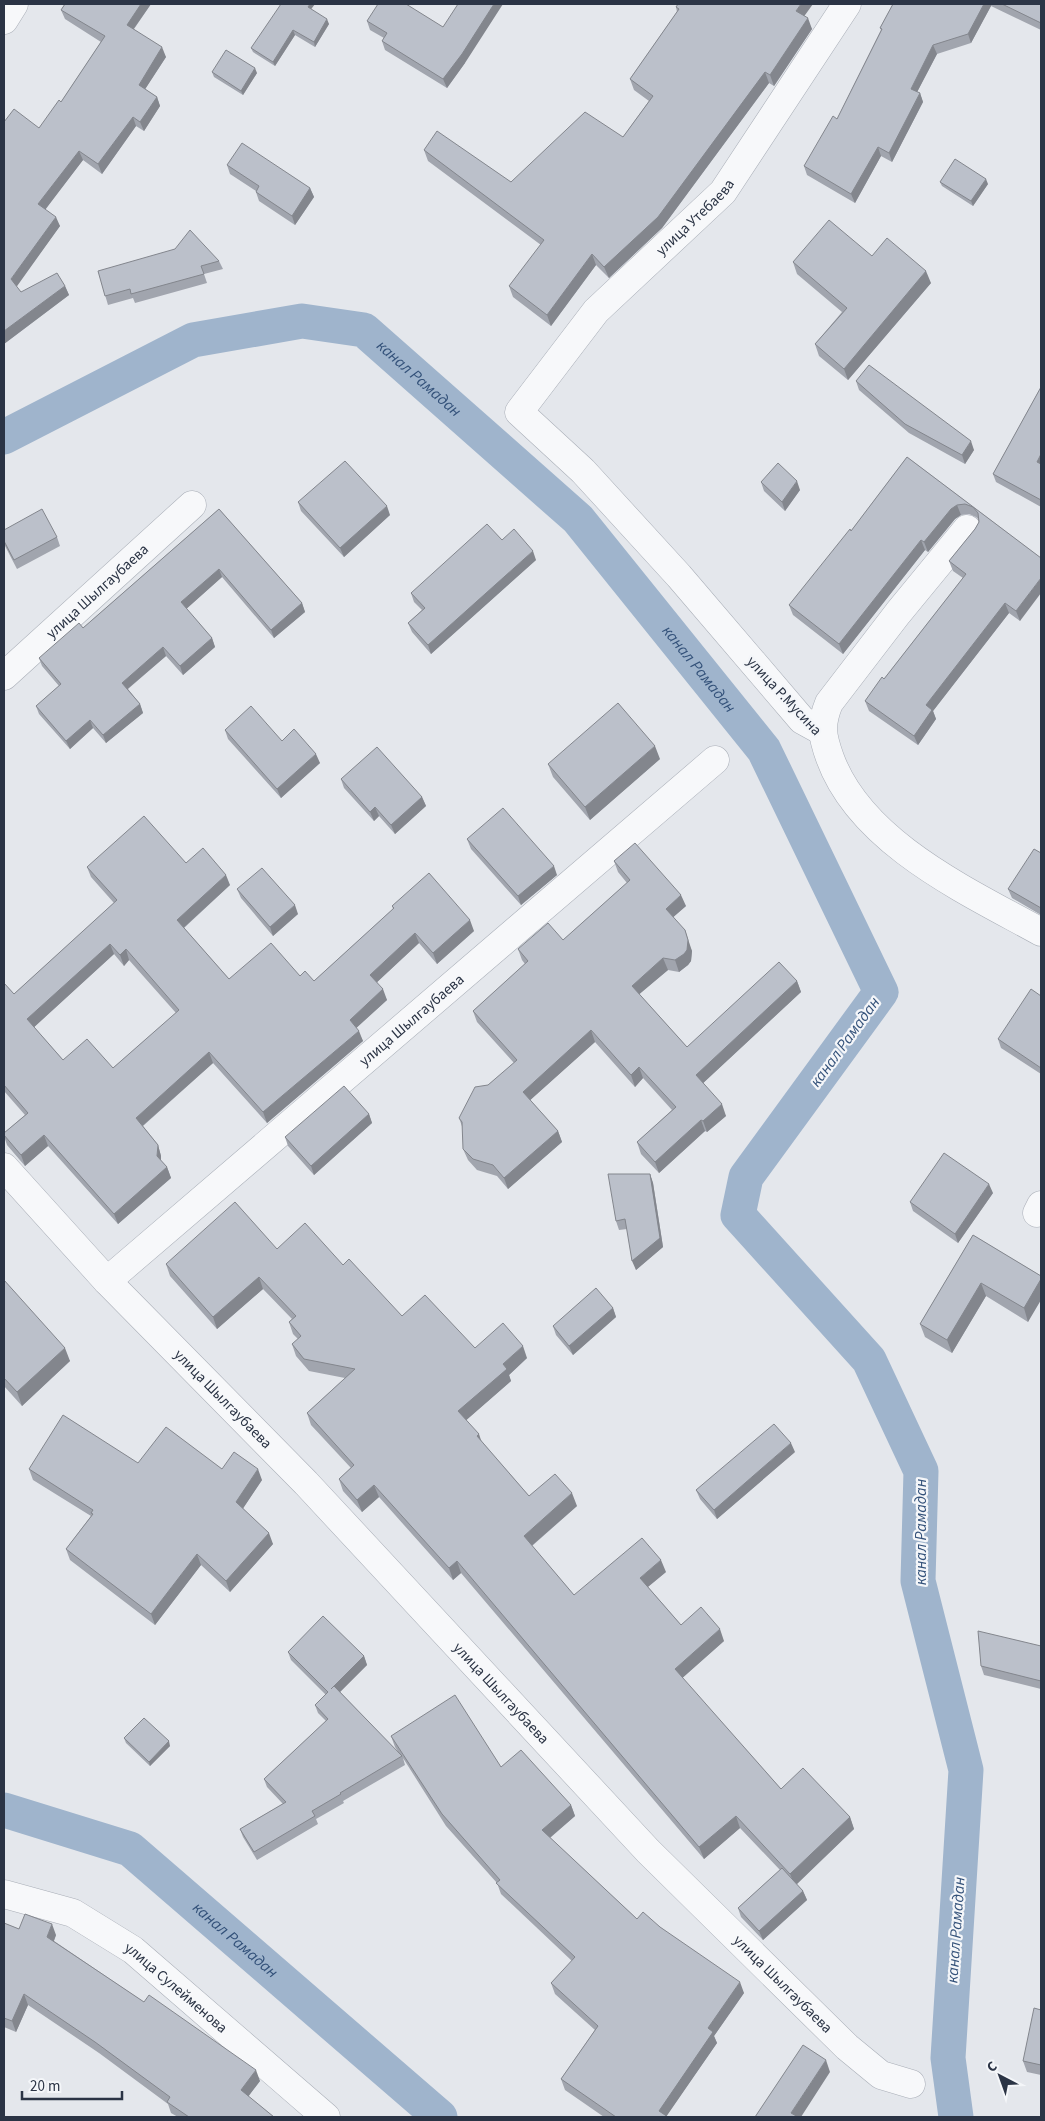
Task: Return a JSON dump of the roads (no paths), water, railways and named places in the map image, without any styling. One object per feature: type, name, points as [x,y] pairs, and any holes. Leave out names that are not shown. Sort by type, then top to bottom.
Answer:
[{"type":"street","points":[[4,20],[14,4]]},
{"type":"street","name":"улица Утебаева","points":[[519,412],[596,311],[723,192],[847,4]]},
{"type":"street","name":"улица Р.Мусина","points":[[519,412],[583,472],[628,520],[679,576],[802,720],[822,731],[835,772],[853,801],[878,828],[925,865],[1041,932]]},
{"type":"street","name":"улица Шылгаубаева","points":[[4,676],[192,505]]},
{"type":"street","points":[[822,731],[824,716],[829,703],[898,612],[967,529]]},
{"type":"street","name":"улица Шылгаубаева","points":[[108,1281],[715,760]]},
{"type":"street","name":"улица Шылгаубаева","points":[[4,1167],[108,1281],[306,1483],[648,1851],[847,2047],[881,2075],[911,2084]]},
{"type":"street","name":"улица Сулейменова","points":[[4,1894],[73,1913],[133,1950],[326,2117]]},
{"type":"waterway","name":"канал Рамадан","points":[[4,437],[193,340],[302,321],[364,330],[578,519],[764,750],[881,992],[746,1177],[738,1215],[869,1360],[921,1471],[918,1581],[966,1770],[948,2058],[956,2117]]},
{"type":"waterway","name":"канал Рамадан","points":[[4,1810],[130,1849],[440,2117]]}]
